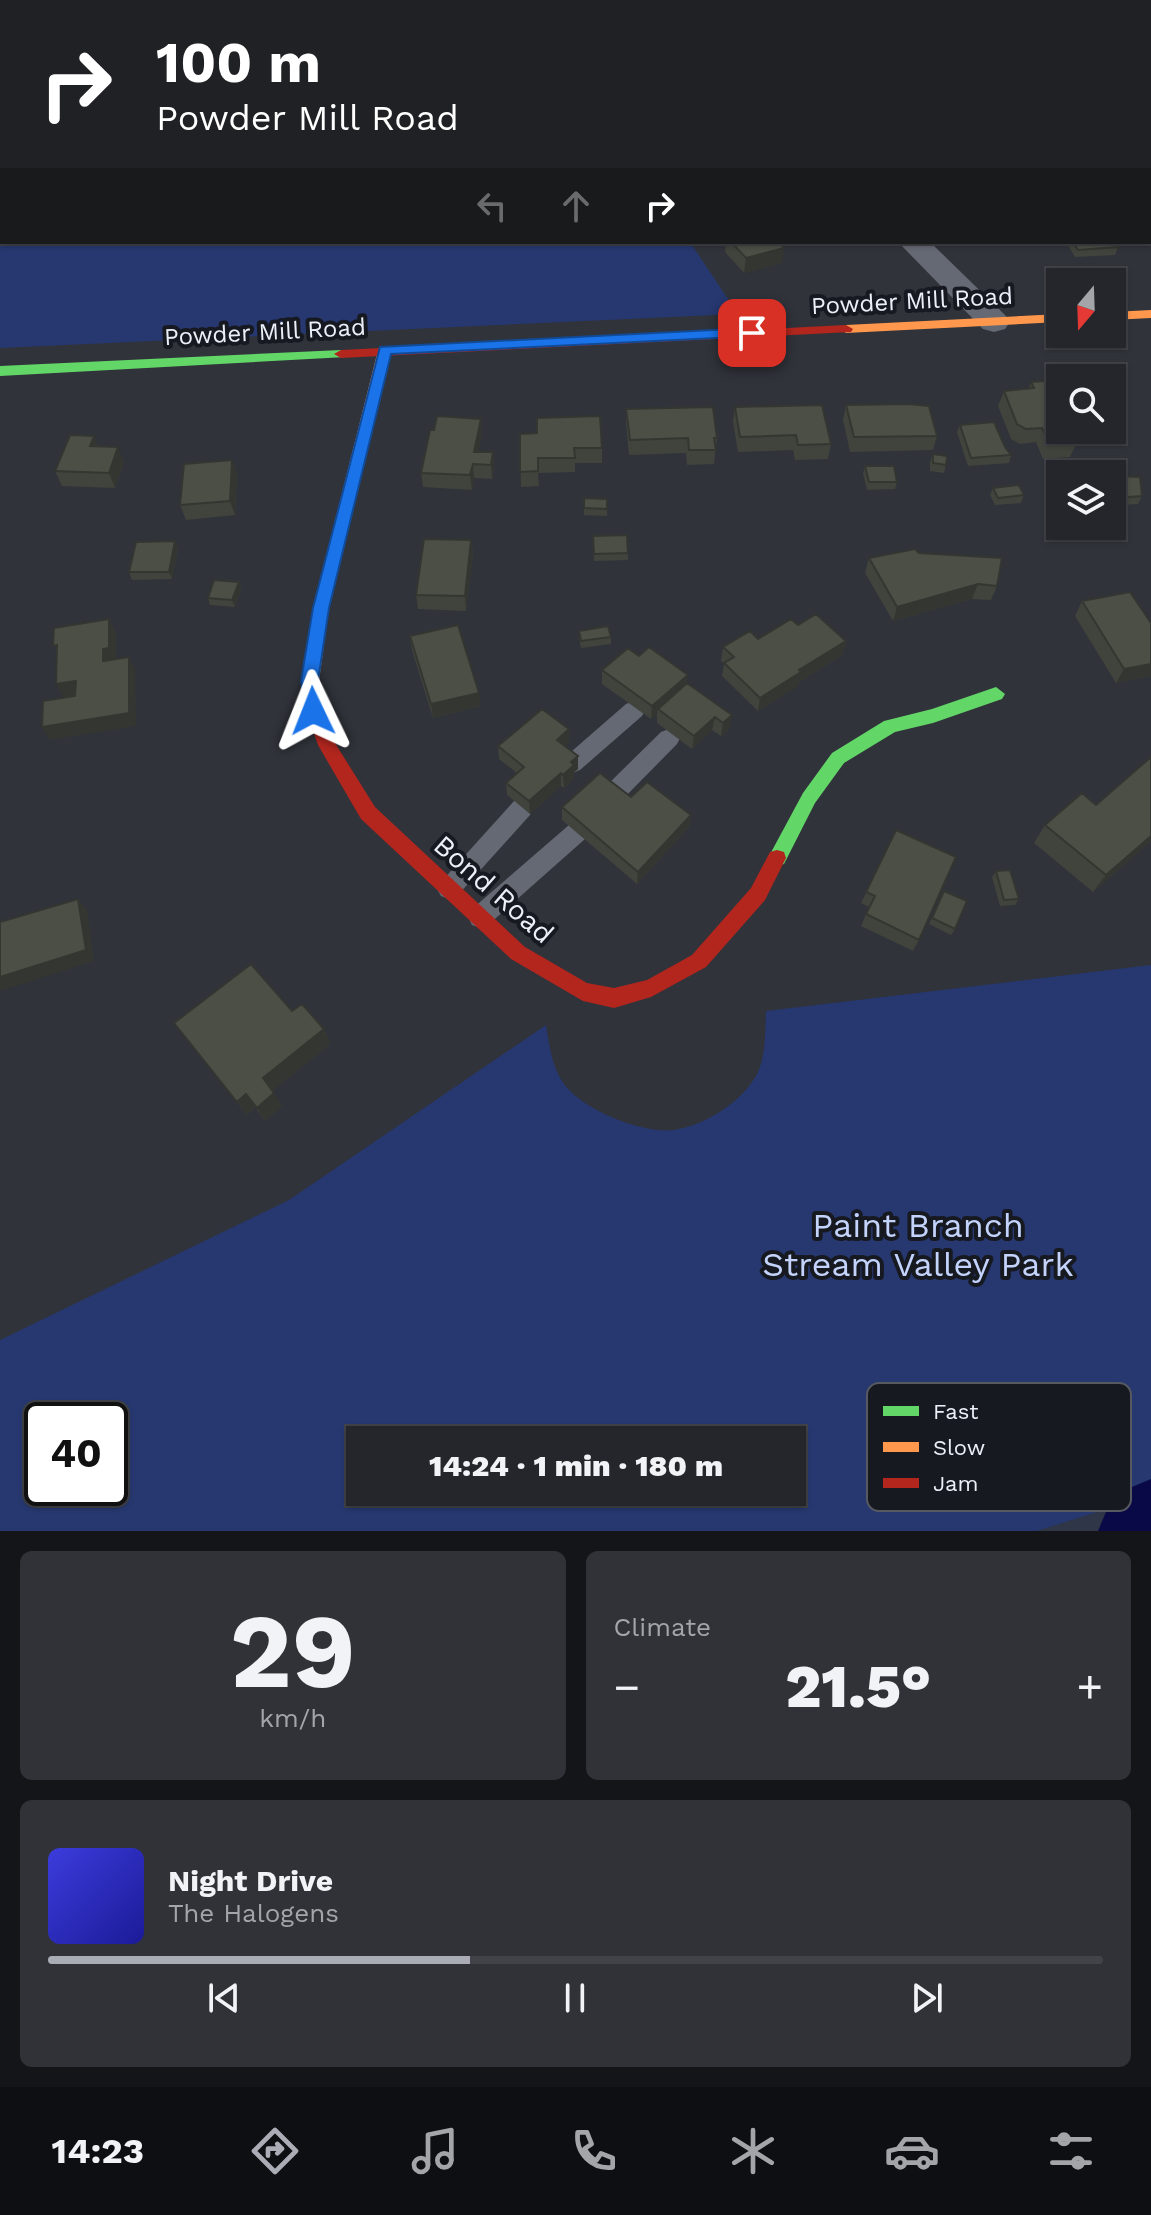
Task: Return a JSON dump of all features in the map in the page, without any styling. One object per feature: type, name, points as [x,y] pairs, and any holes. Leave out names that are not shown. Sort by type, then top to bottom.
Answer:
[{"type":"street","points":[[915,244],[994,322]]},
{"type":"street","points":[[1126,315],[1151,314]]},
{"type":"street","name":"Powder Mill Road","points":[[0,371],[1046,319]]},
{"type":"street","name":"Bond Road","points":[[385,350],[321,608],[310,681],[313,711],[327,745],[368,813],[518,953],[583,992],[614,998],[651,988],[699,961],[736,923],[758,894],[809,798],[838,758],[890,726],[933,716],[996,694]]},
{"type":"lane","points":[[572,764],[634,710]]},
{"type":"lane","points":[[612,795],[669,738]]},
{"type":"lane","points":[[449,889],[522,808]]},
{"type":"lane","points":[[480,917],[577,832]]},
{"type":"shaded area","points":[[1151,1495],[1151,1531],[1037,1531],[1100,1511],[1131,1511],[1131,1501]]},
{"type":"green space","points":[[0,244],[691,244],[738,314],[0,348]]},
{"type":"green space","name":"Paint Branch Stream Valley Park","points":[[1151,965],[1151,1495],[1131,1501],[1131,1383],[867,1383],[867,1511],[1100,1511],[1037,1531],[0,1531],[0,1340],[289,1200],[546,1025],[557,1070],[573,1094],[614,1118],[646,1128],[674,1130],[699,1123],[723,1110],[752,1083],[762,1058],[766,1011]]},
{"type":"building","points":[[733,244],[781,244],[784,248],[746,258]]},
{"type":"building","points":[[1074,244],[1116,244],[1118,247],[1078,250]]},
{"type":"building","points":[[1046,381],[1046,436],[1042,428],[1026,429],[1017,424],[1004,391],[1034,388],[1031,382]]},
{"type":"building","points":[[822,405],[831,444],[798,445],[796,435],[740,437],[735,407]]},
{"type":"building","points":[[846,405],[929,406],[937,436],[854,437]]},
{"type":"building","points":[[713,407],[716,450],[689,450],[688,438],[630,440],[626,409]]},
{"type":"building","points":[[437,416],[481,419],[474,452],[493,452],[491,465],[473,464],[470,475],[421,473],[430,430],[434,430]]},
{"type":"building","points":[[600,416],[602,448],[574,448],[575,458],[538,458],[538,471],[520,472],[520,434],[537,433],[537,418]]},
{"type":"building","points":[[994,422],[1011,455],[971,458],[960,425]]},
{"type":"building","points":[[70,435],[94,436],[90,446],[118,447],[109,473],[55,471]]},
{"type":"building","points":[[933,454],[947,456],[946,465],[933,463]]},
{"type":"building","points":[[232,460],[230,501],[180,505],[184,464]]},
{"type":"building","points":[[865,466],[894,466],[897,482],[869,482]]},
{"type":"building","points":[[1126,476],[1140,477],[1142,496],[1126,497]]},
{"type":"building","points":[[1019,485],[1024,495],[998,498],[993,488]]},
{"type":"building","points":[[584,498],[607,499],[607,509],[584,508]]},
{"type":"building","points":[[627,535],[628,553],[594,554],[593,536]]},
{"type":"building","points":[[424,539],[471,540],[465,596],[416,595]]},
{"type":"building","points":[[175,541],[169,572],[129,572],[136,542]]},
{"type":"building","points":[[915,549],[919,553],[1002,558],[997,586],[978,584],[897,607],[869,558]]},
{"type":"building","points":[[214,580],[239,582],[232,600],[208,598]]},
{"type":"building","points":[[1130,592],[1151,623],[1151,664],[1124,669],[1082,601]]},
{"type":"building","points":[[816,614],[846,641],[760,698],[724,663],[734,657],[723,647],[750,631],[758,639],[791,619],[798,625]]},
{"type":"building","points":[[109,619],[109,648],[103,649],[103,661],[129,657],[129,713],[42,727],[43,701],[75,696],[76,681],[56,684],[54,628]]},
{"type":"building","points":[[458,625],[479,693],[431,704],[410,636]]},
{"type":"building","points":[[608,626],[611,637],[581,641],[579,631]]},
{"type":"building","points":[[649,647],[688,675],[652,706],[602,670],[628,648],[639,656]]},
{"type":"building","points":[[687,683],[732,715],[723,723],[715,717],[694,736],[658,709]]},
{"type":"building","points":[[542,709],[569,729],[557,740],[578,756],[571,762],[574,765],[529,801],[506,783],[524,767],[498,746]]},
{"type":"building","points":[[1151,757],[1151,836],[1106,875],[1045,825],[1082,793],[1096,805]]},
{"type":"building","points":[[600,773],[631,797],[647,782],[691,815],[638,872],[562,807]]},
{"type":"building","points":[[896,830],[956,857],[919,940],[866,914],[875,896],[866,892]]},
{"type":"building","points":[[1010,870],[1019,899],[1004,900],[996,871]]},
{"type":"building","points":[[944,891],[967,901],[955,929],[932,918]]},
{"type":"building","points":[[78,899],[86,950],[0,977],[0,922]]},
{"type":"building","points":[[251,964],[292,1011],[302,1004],[324,1029],[263,1078],[274,1093],[257,1108],[246,1094],[237,1102],[174,1023]]},
{"type":"traffic: fast","points":[[0,371],[341,354]]},
{"type":"traffic: fast","points":[[777,858],[809,798],[838,758],[890,726],[933,716],[996,694]]},
{"type":"traffic: slow","points":[[1126,315],[1151,314]]},
{"type":"traffic: slow","points":[[846,329],[1046,319]]},
{"type":"traffic: slow","points":[[312,702],[310,681],[321,608],[385,350]]},
{"type":"traffic: jam","points":[[341,354],[846,329]]},
{"type":"traffic: jam","points":[[312,702],[327,745],[368,813],[518,953],[583,992],[614,998],[651,988],[699,961],[758,894],[777,858]]},
{"type":"route","points":[[313,711],[310,681],[321,608],[385,350],[752,333]]}]
